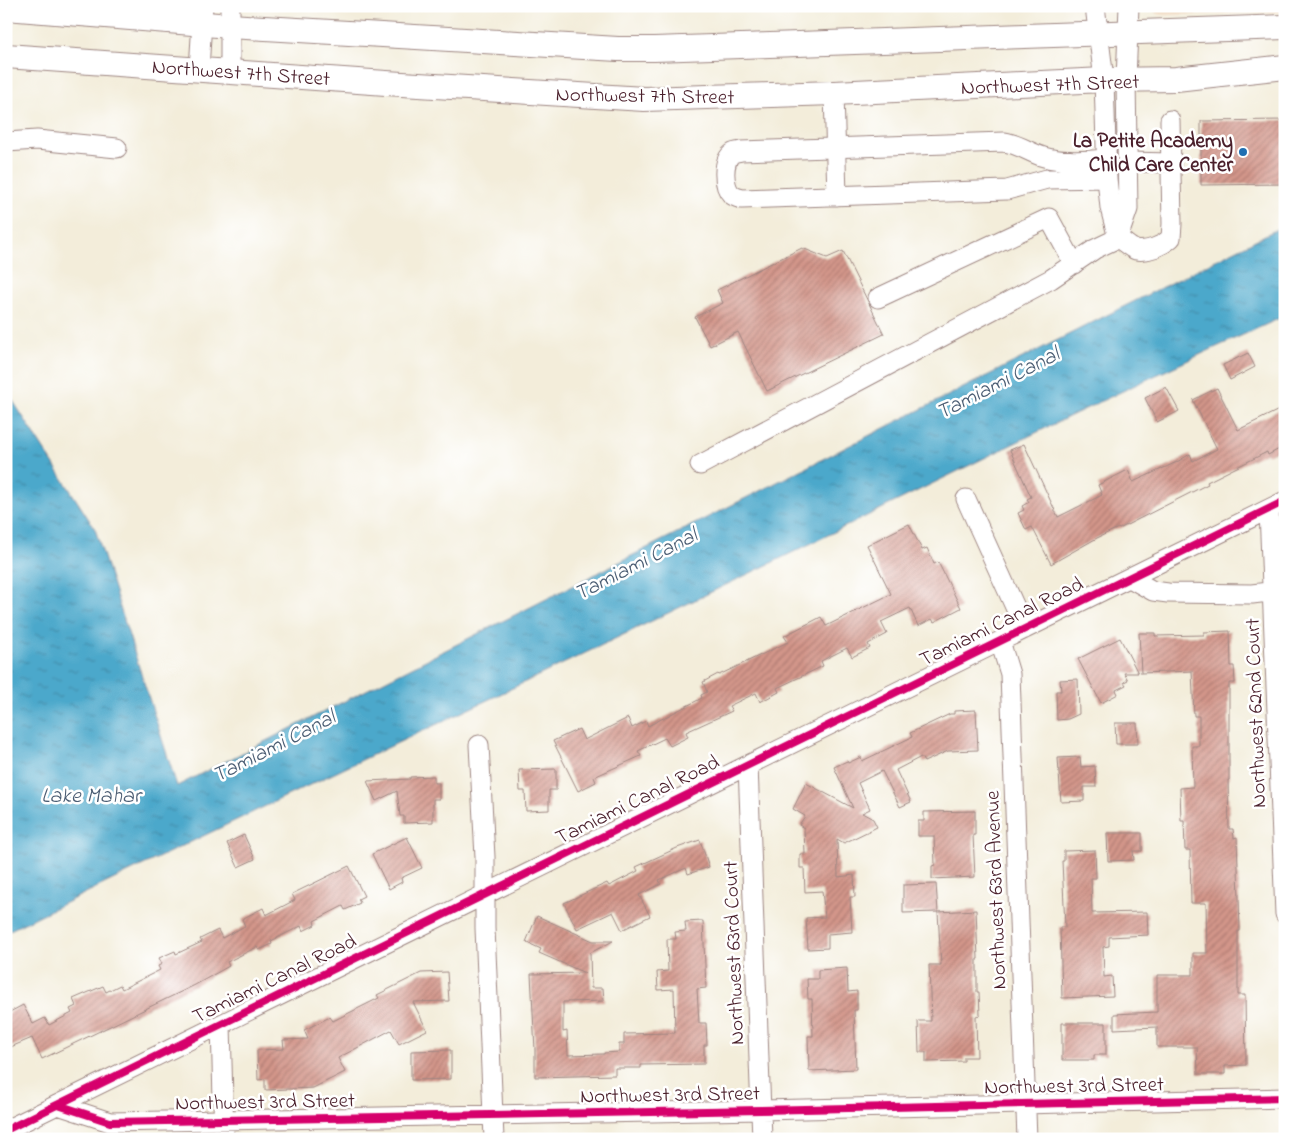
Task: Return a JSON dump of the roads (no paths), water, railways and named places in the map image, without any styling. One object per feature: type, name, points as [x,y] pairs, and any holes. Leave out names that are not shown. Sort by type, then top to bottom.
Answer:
[{"type":"main road","points":[[6,8],[230,16],[582,47],[654,49],[1285,27]]},
{"type":"main road","name":"Northwest 7th Street","points":[[6,56],[644,99],[1176,79],[1285,67]]},
{"type":"street","points":[[700,465],[1051,279],[1095,249],[1118,238],[1128,209],[1128,162],[1115,80],[1097,33],[1095,6]]},
{"type":"street","points":[[1129,6],[1128,32],[1115,80],[1107,169],[1110,208],[1118,238],[1135,250],[1164,245],[1171,238],[1170,120]]},
{"type":"street","points":[[199,69],[202,15]]},
{"type":"street","points":[[230,16],[230,71]]},
{"type":"street","points":[[834,93],[837,196]]},
{"type":"street","points":[[6,142],[37,140],[118,148]]},
{"type":"street","points":[[1004,142],[1013,143],[1034,154],[1107,169],[1047,179],[1007,190],[742,199],[730,193],[725,176],[728,159],[733,153],[741,151],[1004,142]]},
{"type":"street","points":[[1033,182],[1034,154]]},
{"type":"street","points":[[1128,162],[1171,163]]},
{"type":"street","points":[[878,298],[1049,218],[1074,264]]},
{"type":"street","points":[[966,499],[1025,629]]},
{"type":"street","name":"Tamiami Canal Road","points":[[6,1130],[1277,506]]},
{"type":"street","name":"Northwest 62nd Court","points":[[1277,506],[1285,914]]},
{"type":"street","points":[[1130,578],[1153,591],[1168,593],[1252,594],[1279,591]]},
{"type":"street","name":"Northwest 63rd Avenue","points":[[1000,641],[1010,674],[1027,1139]]},
{"type":"street","points":[[479,745],[494,1139]]},
{"type":"street","name":"Northwest 63rd Court","points":[[748,765],[762,1139]]},
{"type":"street","points":[[221,1024],[224,1139]]},
{"type":"street","name":"Northwest 3rd Street","points":[[58,1104],[110,1122],[1285,1098]]},
{"type":"water","points":[[1285,225],[1285,316],[1076,413],[641,626],[6,932],[6,390],[95,529],[177,786]]},
{"type":"place","name":"La Petite Academy Child Care Center","points":[[1243,152]]},
{"type":"water label","name":"Tamiami Canal","points":[[997,382]]},
{"type":"water label","name":"Tamiami Canal","points":[[635,563]]},
{"type":"water label","name":"Tamiami Canal","points":[[273,745]]},
{"type":"water label","name":"Lake Mahar","points":[[91,794]]}]
